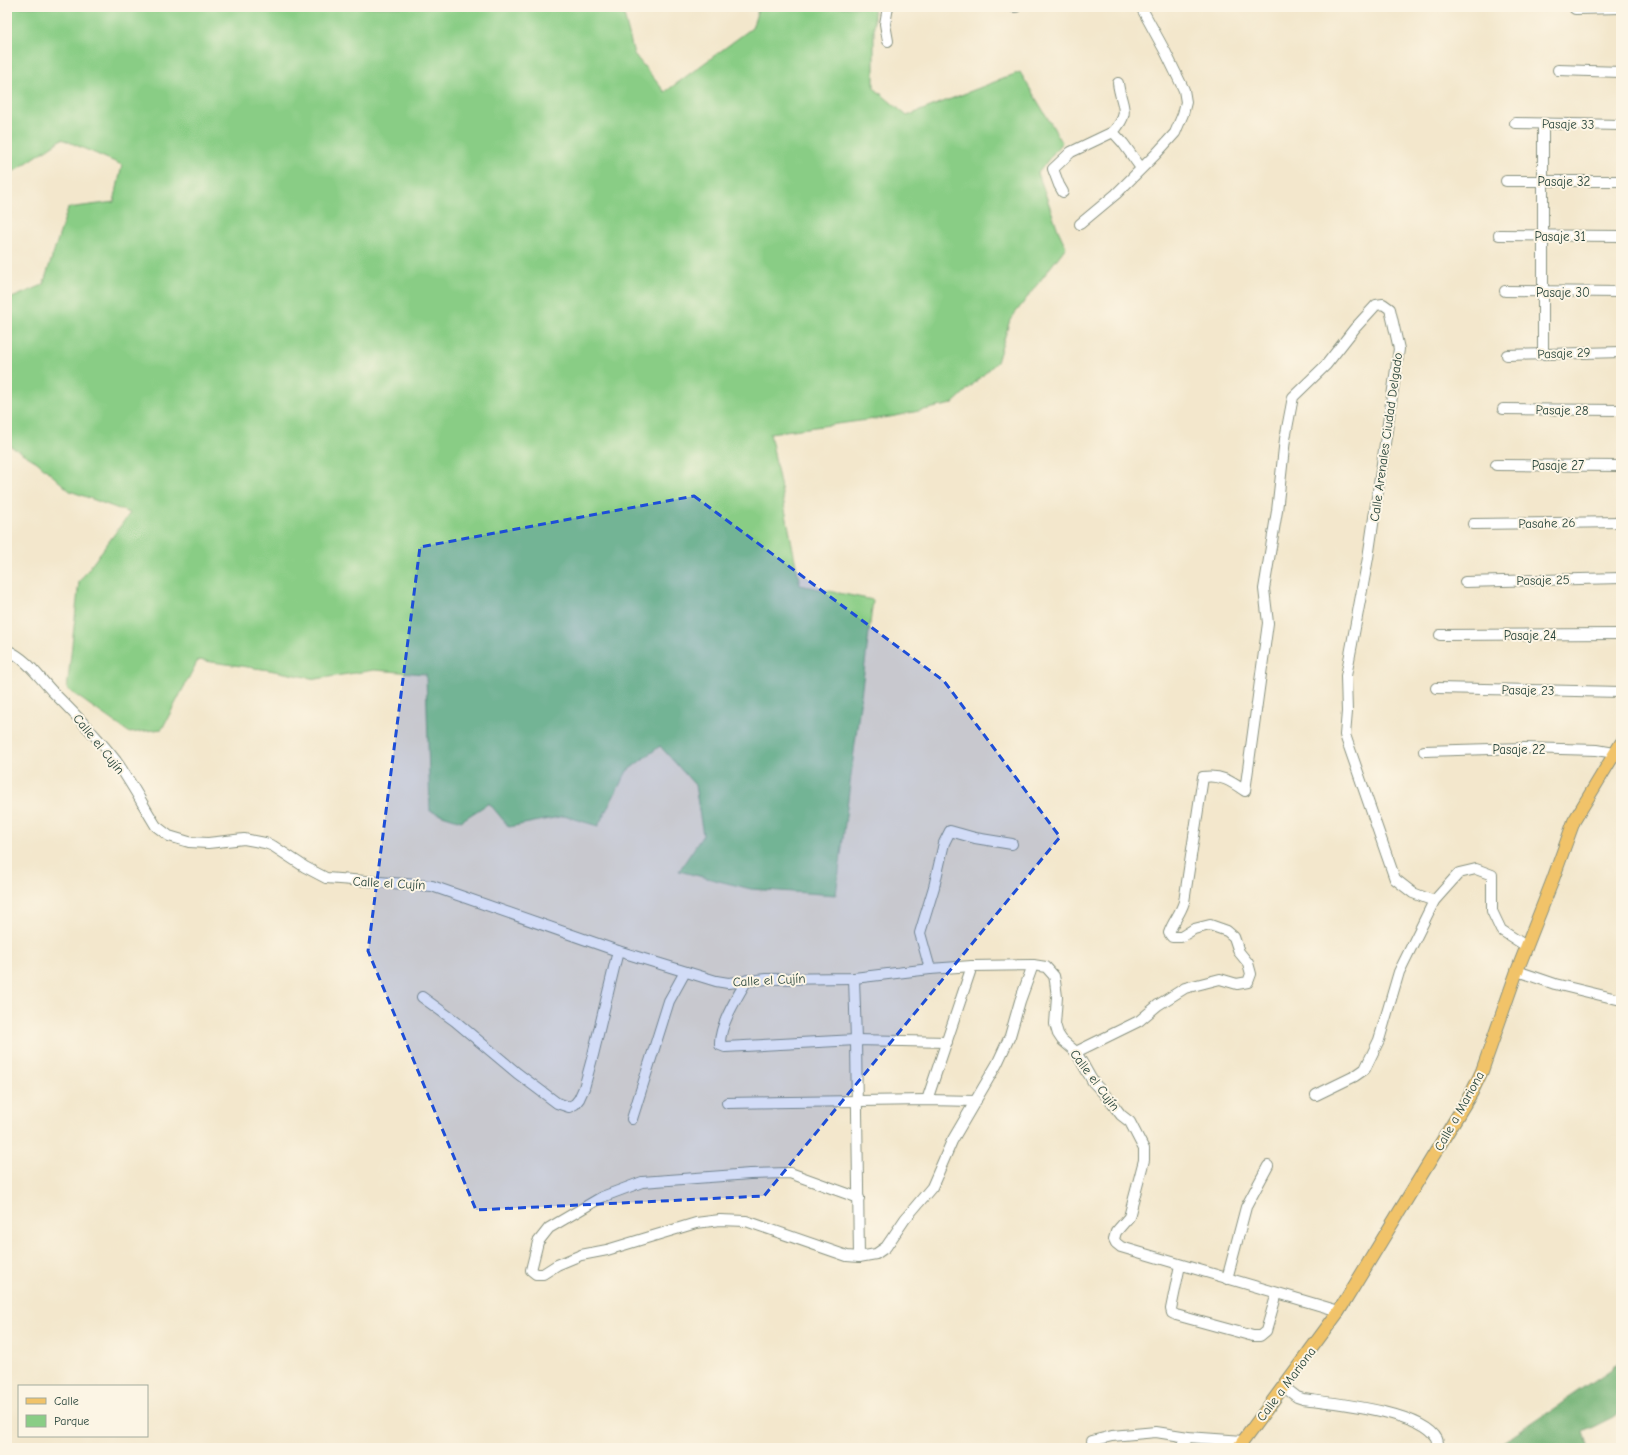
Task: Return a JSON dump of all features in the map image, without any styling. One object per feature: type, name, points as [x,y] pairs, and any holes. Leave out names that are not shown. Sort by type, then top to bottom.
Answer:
[{"type":"main road","name":"Calle a Mariona","points":[[1241,1444],[1339,1311],[1472,1092],[1482,1071],[1526,946],[1552,882],[1574,821],[1621,743]]},
{"type":"street","points":[[888,7],[885,24],[888,41]]},
{"type":"street","points":[[1080,224],[1116,194],[1176,133],[1186,102],[1184,90],[1142,7]]},
{"type":"street","points":[[1575,9],[1621,8]]},
{"type":"street","points":[[1558,70],[1621,72]]},
{"type":"street","points":[[1063,192],[1053,169],[1071,152],[1113,132],[1120,124],[1124,116],[1118,83]]},
{"type":"street","name":"Pasaje 33","points":[[1515,123],[1621,125]]},
{"type":"street","points":[[1542,124],[1543,354]]},
{"type":"street","points":[[1113,132],[1141,168]]},
{"type":"street","name":"Pasaje 32","points":[[1506,181],[1621,181]]},
{"type":"street","name":"Pasaje 31","points":[[1499,235],[1621,236]]},
{"type":"street","name":"Pasaje 30","points":[[1505,291],[1621,292]]},
{"type":"street","name":"Calle Arenales Ciudad Delgado","points":[[1076,1052],[1139,1021],[1158,1005],[1186,988],[1220,979],[1237,984],[1248,982],[1251,974],[1248,963],[1238,952],[1234,937],[1227,931],[1210,925],[1194,929],[1181,937],[1172,937],[1169,933],[1172,925],[1181,914],[1184,902],[1203,777],[1213,775],[1229,780],[1245,791],[1268,623],[1264,589],[1277,512],[1285,439],[1293,397],[1326,365],[1355,328],[1376,305],[1384,304],[1390,309],[1399,349],[1368,558],[1346,676],[1347,712],[1345,735],[1395,879],[1413,893],[1434,901]]},
{"type":"street","name":"Pasaje 29","points":[[1507,355],[1621,352]]},
{"type":"street","name":"Pasaje 28","points":[[1503,409],[1621,410]]},
{"type":"street","name":"Pasaje 27","points":[[1496,465],[1621,466]]},
{"type":"street","name":"Pasahe 26","points":[[1473,524],[1621,522]]},
{"type":"street","name":"Pasaje 25","points":[[1466,582],[1621,578]]},
{"type":"street","name":"Pasaje 24","points":[[1440,635],[1621,634]]},
{"type":"street","name":"Calle el Cujín","points":[[7,650],[22,658],[33,668],[51,690],[68,705],[115,760],[156,826],[169,836],[182,841],[197,843],[244,839],[260,841],[273,846],[304,867],[326,878],[432,886],[618,951],[685,972],[728,983],[747,980],[854,978],[930,969],[972,966],[1033,965],[1046,967],[1054,976],[1057,997],[1055,1024],[1062,1040],[1076,1052],[1093,1082],[1121,1115],[1130,1122],[1144,1149],[1144,1160],[1129,1217],[1116,1232],[1114,1239],[1116,1243],[1121,1247],[1180,1265],[1339,1311]]},
{"type":"street","name":"Pasaje 23","points":[[1436,688],[1621,692]]},
{"type":"street","name":"Pasaje 22","points":[[1424,751],[1524,748],[1597,750],[1614,753]]},
{"type":"street","points":[[930,969],[920,933],[934,887],[944,843],[950,831],[975,838],[1012,844]]},
{"type":"street","points":[[1316,1096],[1355,1076],[1365,1069],[1379,1040],[1399,972],[1434,901],[1459,873],[1476,868],[1492,875],[1492,911],[1501,930],[1526,946]]},
{"type":"street","points":[[422,997],[455,1021],[517,1073],[557,1103],[569,1107],[575,1104],[579,1099],[584,1088],[594,1055],[618,951]]},
{"type":"street","points":[[859,1198],[790,1173],[750,1174],[642,1182],[602,1197],[549,1228],[538,1242],[531,1270],[536,1274],[543,1274],[557,1265],[581,1255],[608,1250],[696,1223],[720,1220],[746,1221],[847,1256],[859,1257],[876,1254],[886,1247],[905,1219],[932,1187],[952,1141],[997,1064],[1010,1036],[1020,1001],[1033,965]]},
{"type":"street","points":[[927,1100],[972,966]]},
{"type":"street","points":[[1517,971],[1555,984],[1621,1000]]},
{"type":"street","points":[[632,1119],[669,1001],[685,972]]},
{"type":"street","points":[[854,978],[859,1257]]},
{"type":"street","points":[[747,980],[730,1011],[720,1040],[720,1045],[725,1047],[856,1040],[947,1042]]},
{"type":"street","points":[[727,1103],[856,1100],[976,1101]]},
{"type":"street","points":[[1227,1279],[1246,1208],[1268,1166]]},
{"type":"street","points":[[1180,1265],[1171,1309],[1172,1313],[1176,1315],[1253,1336],[1260,1336],[1266,1331],[1277,1293]]},
{"type":"street","points":[[1284,1387],[1297,1397],[1303,1399],[1373,1410],[1399,1416],[1425,1427],[1437,1439],[1439,1448]]},
{"type":"street","points":[[1092,1441],[1112,1436],[1156,1432],[1241,1444]]},
{"type":"street","points":[[1181,1448],[1188,1437]]},
{"type":"highlighted area","points":[[694,496],[944,681],[1060,837],[764,1196],[476,1210],[368,951],[420,547]]},
{"type":"green space","points":[[7,7],[622,7],[634,54],[665,92],[752,28],[759,7],[874,7],[874,88],[907,116],[1020,72],[1062,142],[1038,173],[1058,230],[1066,247],[1010,320],[997,362],[952,404],[890,417],[770,433],[800,585],[873,600],[836,895],[751,889],[679,871],[703,835],[695,785],[660,746],[627,771],[598,826],[564,816],[509,827],[489,803],[461,821],[430,811],[426,674],[374,670],[316,679],[269,670],[198,660],[162,729],[130,733],[67,689],[79,582],[130,513],[70,491],[37,462],[7,444],[7,300],[43,285],[68,208],[114,202],[122,165],[62,139],[7,176]]},
{"type":"green space","points":[[1621,1359],[1621,1413],[1583,1432],[1588,1448],[1495,1448],[1610,1370]]}]
